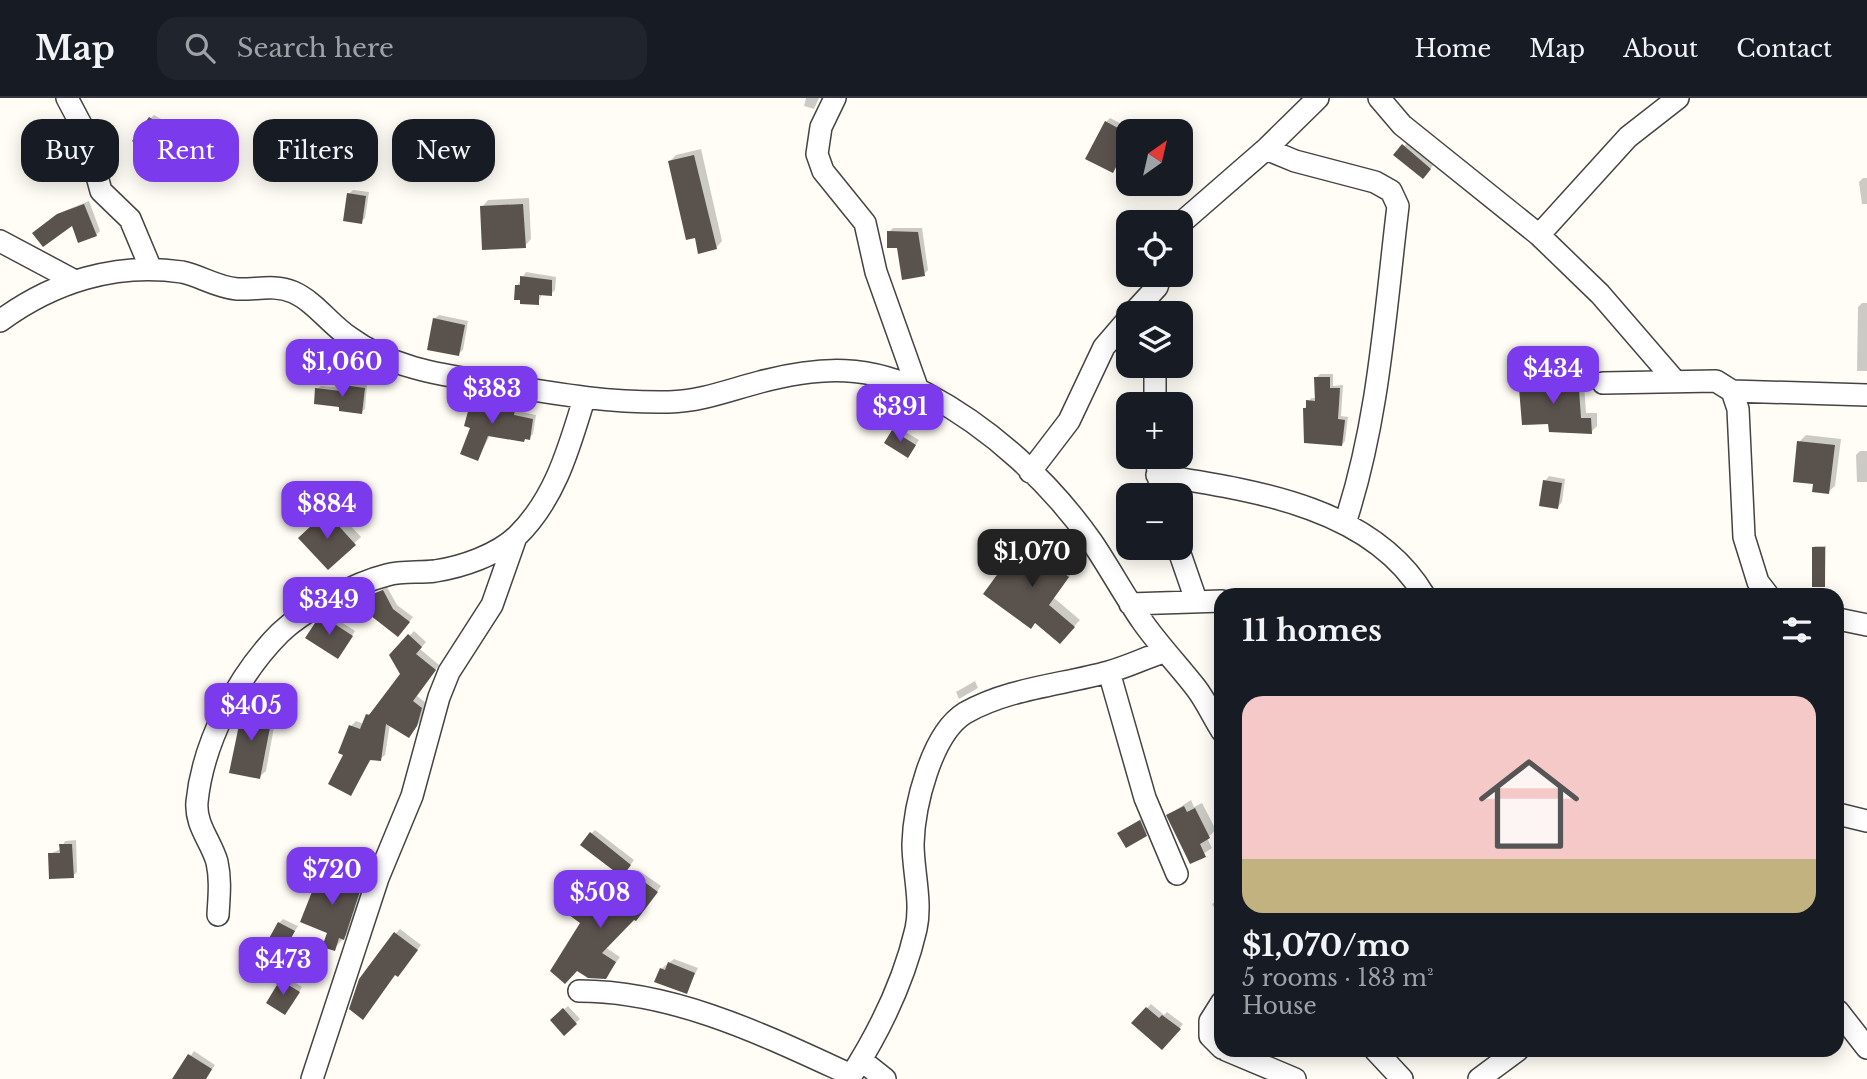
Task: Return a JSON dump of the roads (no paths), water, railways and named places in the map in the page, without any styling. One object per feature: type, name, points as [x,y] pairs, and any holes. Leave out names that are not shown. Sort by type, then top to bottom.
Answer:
[{"type":"street","points":[[68,98],[85,132],[101,191],[130,219],[150,269]]},
{"type":"street","points":[[835,98],[821,127],[817,154],[823,171],[865,223],[876,272],[918,390]]},
{"type":"street","points":[[1193,213],[1266,149],[1318,98]]},
{"type":"street","points":[[1379,98],[1402,125],[1539,235],[1600,293],[1676,382]]},
{"type":"street","points":[[1539,235],[1628,137],[1678,98]]},
{"type":"street","points":[[1266,149],[1295,161],[1375,182],[1391,191],[1398,206],[1377,395],[1362,472],[1345,523]]},
{"type":"street","points":[[0,241],[75,281]]},
{"type":"street","points":[[0,321],[29,302],[75,281],[131,269],[150,269],[188,273],[211,284],[238,289],[279,288],[296,293],[349,337],[394,362],[422,371],[584,399],[669,402],[717,397],[760,382],[829,369],[861,371],[895,379],[962,414],[1030,472],[1091,541],[1163,652],[1197,689],[1214,718]]},
{"type":"street","points":[[1143,301],[1154,287]]},
{"type":"street","points":[[1030,472],[1069,421],[1104,347],[1116,333]]},
{"type":"street","points":[[1603,383],[1716,381],[1732,391],[1867,395]]},
{"type":"street","points":[[1732,391],[1738,409],[1744,537],[1758,582],[1763,588]]},
{"type":"street","points":[[312,1079],[378,878],[412,796],[439,696],[449,672],[492,605],[516,537],[548,496],[565,457],[584,399]]},
{"type":"street","points":[[1158,476],[1275,498],[1345,523],[1389,554],[1414,578],[1420,588]]},
{"type":"street","points":[[218,915],[220,882],[217,862],[200,826],[197,805],[212,746],[229,706],[254,663],[282,631],[319,606],[363,583],[389,574],[435,571],[465,563],[486,556],[516,537]]},
{"type":"street","points":[[1182,560],[1196,600]]},
{"type":"street","points":[[1130,604],[1214,601]]},
{"type":"street","points":[[1844,619],[1867,625]]},
{"type":"street","points":[[854,1071],[906,967],[917,925],[913,843],[918,810],[926,774],[943,739],[964,714],[976,709],[1025,690],[1109,672],[1163,652]]},
{"type":"street","points":[[1109,672],[1145,798],[1177,874]]},
{"type":"street","points":[[1844,815],[1867,821]]},
{"type":"street","points":[[579,992],[634,995],[673,1004],[854,1071],[885,1079]]},
{"type":"street","points":[[1214,1015],[1210,1021],[1210,1036],[1214,1040]]},
{"type":"street","points":[[1844,1019],[1867,1048]]},
{"type":"street","points":[[1243,1057],[1295,1079]]},
{"type":"street","points":[[1382,1057],[1402,1079]]},
{"type":"street","points":[[1479,1079],[1509,1057]]}]
